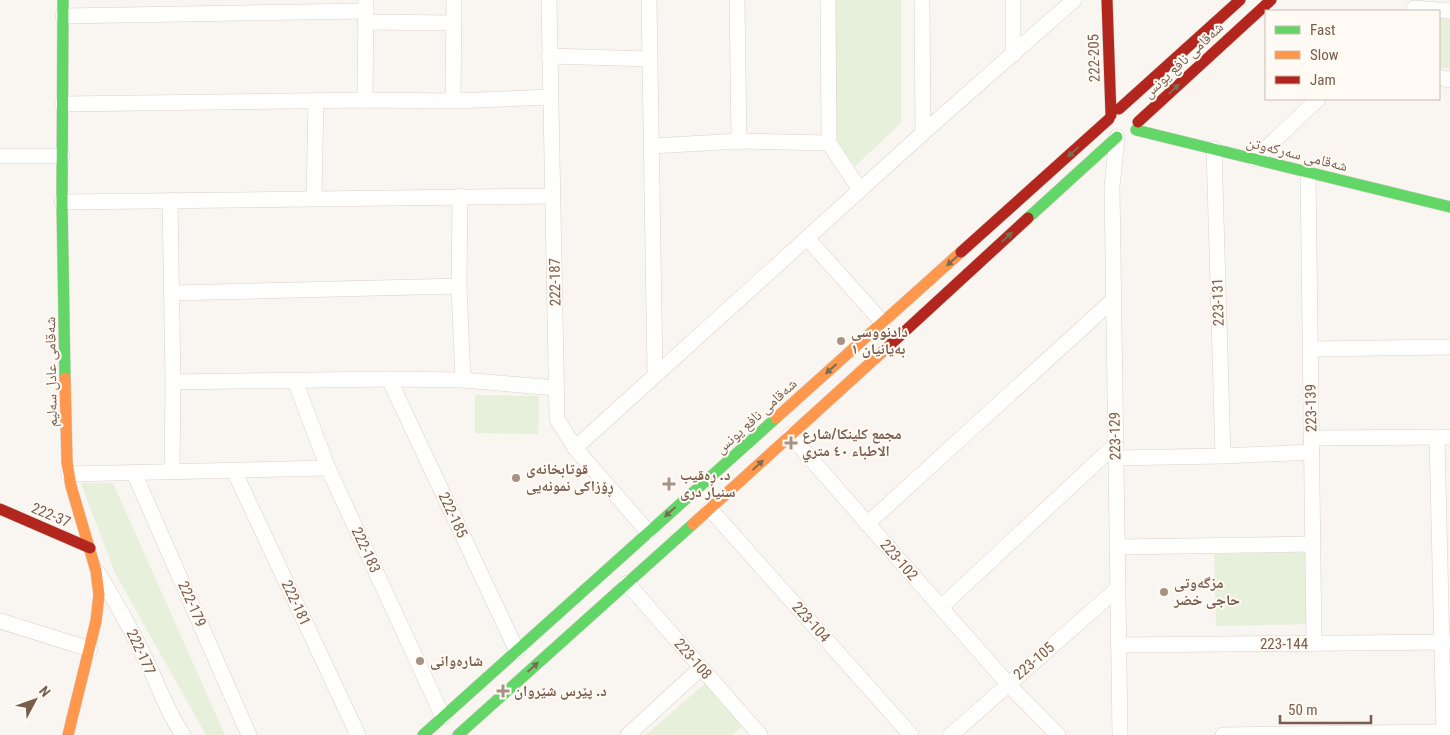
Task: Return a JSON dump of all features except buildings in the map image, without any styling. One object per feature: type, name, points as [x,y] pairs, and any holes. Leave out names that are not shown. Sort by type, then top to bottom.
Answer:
[{"type":"main road","name":"شەقامی عادل سەلیم","points":[[63,0],[62,202],[69,474],[74,498],[96,571],[99,595],[90,649],[68,735]]},
{"type":"main road","name":"222-205","points":[[1107,0],[1113,114]]},
{"type":"main road","name":"شەقامی نافع یونس","points":[[423,735],[883,323],[1113,114],[1228,5],[1240,0]]},
{"type":"main road","name":"شەقامی نافع یونس","points":[[465,733],[572,632],[1117,137],[1130,136],[1137,126],[1271,0]]},
{"type":"main road","name":"شەقامی نافع یونس","points":[[1113,114],[1128,109],[1135,114],[1137,126]]},
{"type":"main road","points":[[1113,114],[1108,123],[1111,132],[1117,137]]},
{"type":"main road","name":"شەقامی سەرکەوتن","points":[[1137,126],[1214,149],[1450,207]]},
{"type":"main road","name":"222-37","points":[[0,509],[90,548]]},
{"type":"main road","points":[[557,614],[572,632]]},
{"type":"street","points":[[453,101],[454,0]]},
{"type":"street","name":"222-187","points":[[549,0],[557,420],[575,448],[648,532]]},
{"type":"street","points":[[649,0],[655,374]]},
{"type":"street","points":[[737,0],[739,141]]},
{"type":"street","points":[[828,0],[829,143],[860,190]]},
{"type":"street","points":[[922,0],[923,133]]},
{"type":"street","points":[[1013,0],[1013,55]]},
{"type":"street","points":[[575,448],[923,133],[1074,0]]},
{"type":"street","points":[[1415,6],[1450,11]]},
{"type":"street","points":[[63,16],[276,7],[366,11],[454,23]]},
{"type":"street","points":[[365,100],[366,11]]},
{"type":"street","points":[[549,56],[650,59]]},
{"type":"street","points":[[62,104],[365,100],[453,101],[551,97]]},
{"type":"street","points":[[1254,159],[1317,100]]},
{"type":"street","points":[[314,198],[316,101]]},
{"type":"street","name":"223-129","points":[[1117,137],[1112,187],[1120,735]]},
{"type":"street","points":[[652,146],[739,141],[829,143]]},
{"type":"street","name":"223-131","points":[[1214,149],[1223,456]]},
{"type":"street","points":[[0,156],[62,156]]},
{"type":"street","name":"223-139","points":[[1308,172],[1314,643]]},
{"type":"street","points":[[460,196],[459,286],[463,380]]},
{"type":"street","points":[[62,202],[553,196]]},
{"type":"street","points":[[170,200],[174,382],[172,472]]},
{"type":"street","points":[[807,238],[883,323]]},
{"type":"street","points":[[172,293],[459,286]]},
{"type":"street","points":[[867,524],[1113,300]]},
{"type":"street","points":[[1310,349],[1450,348]]},
{"type":"street","points":[[174,382],[389,379],[463,380],[556,388]]},
{"type":"street","name":"222-185","points":[[389,379],[517,651]]},
{"type":"street","name":"222-183","points":[[295,381],[328,468],[443,717]]},
{"type":"street","name":"223-102","points":[[790,436],[1008,684],[1058,735]]},
{"type":"street","points":[[940,607],[1115,452],[1223,456],[1311,445],[1443,437],[1446,642],[1444,734],[1223,735]]},
{"type":"street","points":[[69,474],[328,468]]},
{"type":"street","name":"222-181","points":[[234,471],[358,735]]},
{"type":"street","name":"222-179","points":[[134,473],[250,735]]},
{"type":"street","name":"223-104","points":[[710,508],[911,735]]},
{"type":"street","points":[[1117,547],[1313,544]]},
{"type":"street","name":"222-177","points":[[96,571],[126,618],[165,705],[183,735]]},
{"type":"street","name":"223-108","points":[[627,583],[701,668],[751,732]]},
{"type":"street","name":"223-105","points":[[951,735],[1117,589]]},
{"type":"street","points":[[0,621],[90,649]]},
{"type":"street","name":"223-144","points":[[1118,645],[1446,642]]},
{"type":"street","points":[[628,735],[701,668]]},
{"type":"green space","points":[[832,0],[901,0],[901,123],[855,166],[833,135]]},
{"type":"green space","points":[[1440,13],[1450,14],[1450,69],[1440,67]]},
{"type":"green space","points":[[475,395],[539,396],[538,434],[475,433]]},
{"type":"green space","points":[[81,483],[113,483],[225,735],[206,735],[115,573]]},
{"type":"green space","points":[[1313,552],[1314,624],[1216,626],[1214,554]]},
{"type":"green space","points":[[709,680],[746,723],[732,735],[646,735]]},
{"type":"traffic: fast","points":[[63,0],[62,202],[65,378]]},
{"type":"traffic: fast","points":[[1136,130],[1450,207]]},
{"type":"traffic: fast","points":[[1028,218],[1117,137]]},
{"type":"traffic: fast","points":[[423,735],[776,418]]},
{"type":"traffic: fast","points":[[458,735],[693,524]]},
{"type":"traffic: slow","points":[[776,418],[961,252]]},
{"type":"traffic: slow","points":[[693,524],[891,344]]},
{"type":"traffic: slow","points":[[65,378],[67,462],[71,486],[96,571],[99,595],[96,621],[68,735]]},
{"type":"traffic: jam","points":[[1107,0],[1111,115]]},
{"type":"traffic: jam","points":[[1119,109],[1240,0]]},
{"type":"traffic: jam","points":[[1138,122],[1271,0]]},
{"type":"traffic: jam","points":[[961,252],[1109,119]]},
{"type":"traffic: jam","points":[[891,344],[1028,218]]},
{"type":"traffic: jam","points":[[0,509],[90,548]]},
{"type":"place","name":"دادنووسی بەیانیان ١","points":[[841,341]]},
{"type":"place","name":"مجمع كلينكا/شارع الاطباء ٤٠ متري","points":[[791,443]]},
{"type":"place","name":"قوتابخانەی ڕۆزاکی نمونەیی","points":[[516,478]]},
{"type":"place","name":"د. ڕەقیب سنیار دری","points":[[669,484]]},
{"type":"place","name":"مزگه‌وتی حاجی خضر","points":[[1164,592]]},
{"type":"place","name":"شارەوانی","points":[[420,661]]},
{"type":"place","name":"د. پێرس شێروان","points":[[503,691]]}]
